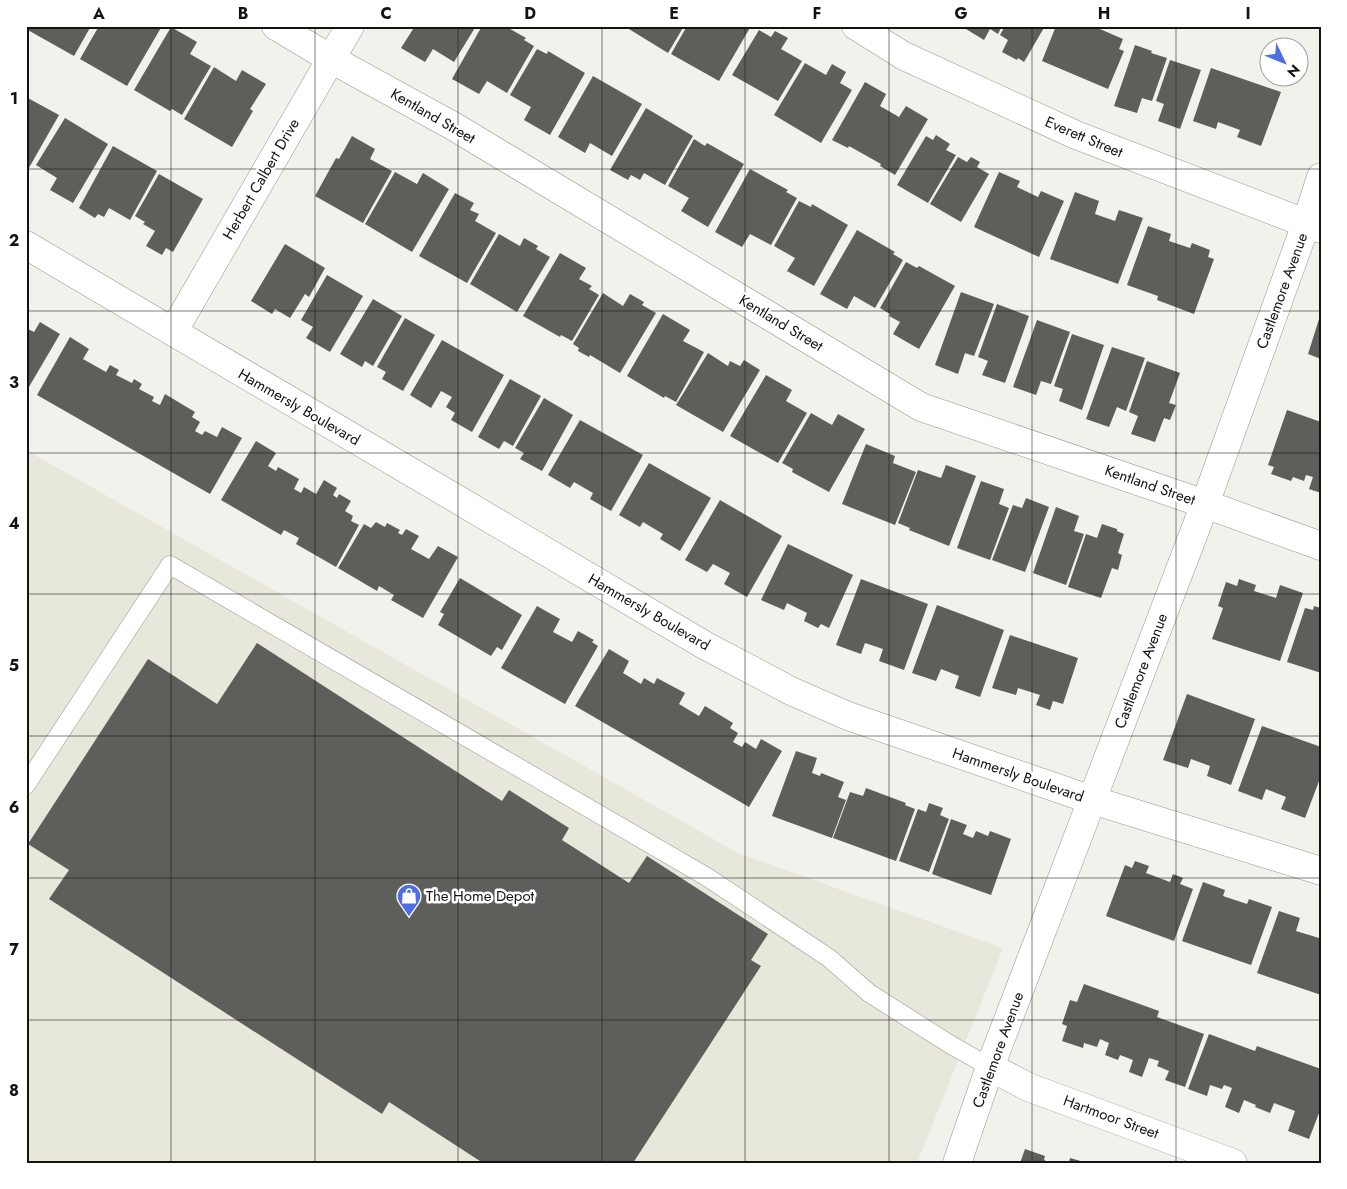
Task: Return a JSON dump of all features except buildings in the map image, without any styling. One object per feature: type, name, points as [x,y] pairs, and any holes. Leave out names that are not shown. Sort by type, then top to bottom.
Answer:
[{"type":"street","name":"Kentland Street","points":[[276,26],[331,59],[461,131],[921,407],[1205,504],[1321,546]]},
{"type":"street","name":"Herbert Calbert Drive","points":[[173,332],[350,26]]},
{"type":"street","name":"Everett Street","points":[[856,26],[904,56],[1076,135],[1313,226]]},
{"type":"street","name":"Castlemore Avenue","points":[[956,1163],[990,1067],[1313,226],[1321,178]]},
{"type":"street","name":"Hammersly Boulevard","points":[[26,245],[706,646],[790,691],[848,716],[1092,800],[1321,872]]},
{"type":"street","name":"Hartmoor Street","points":[[990,1067],[1028,1086],[1233,1163]]},
{"type":"lane","points":[[26,785],[170,565],[707,877],[830,958],[869,993],[951,1045],[990,1067]]},
{"type":"shaded area","points":[[26,450],[738,853],[1003,948],[917,1163],[26,1163]]},
{"type":"place","name":"The Home Depot","points":[[409,917]]}]
